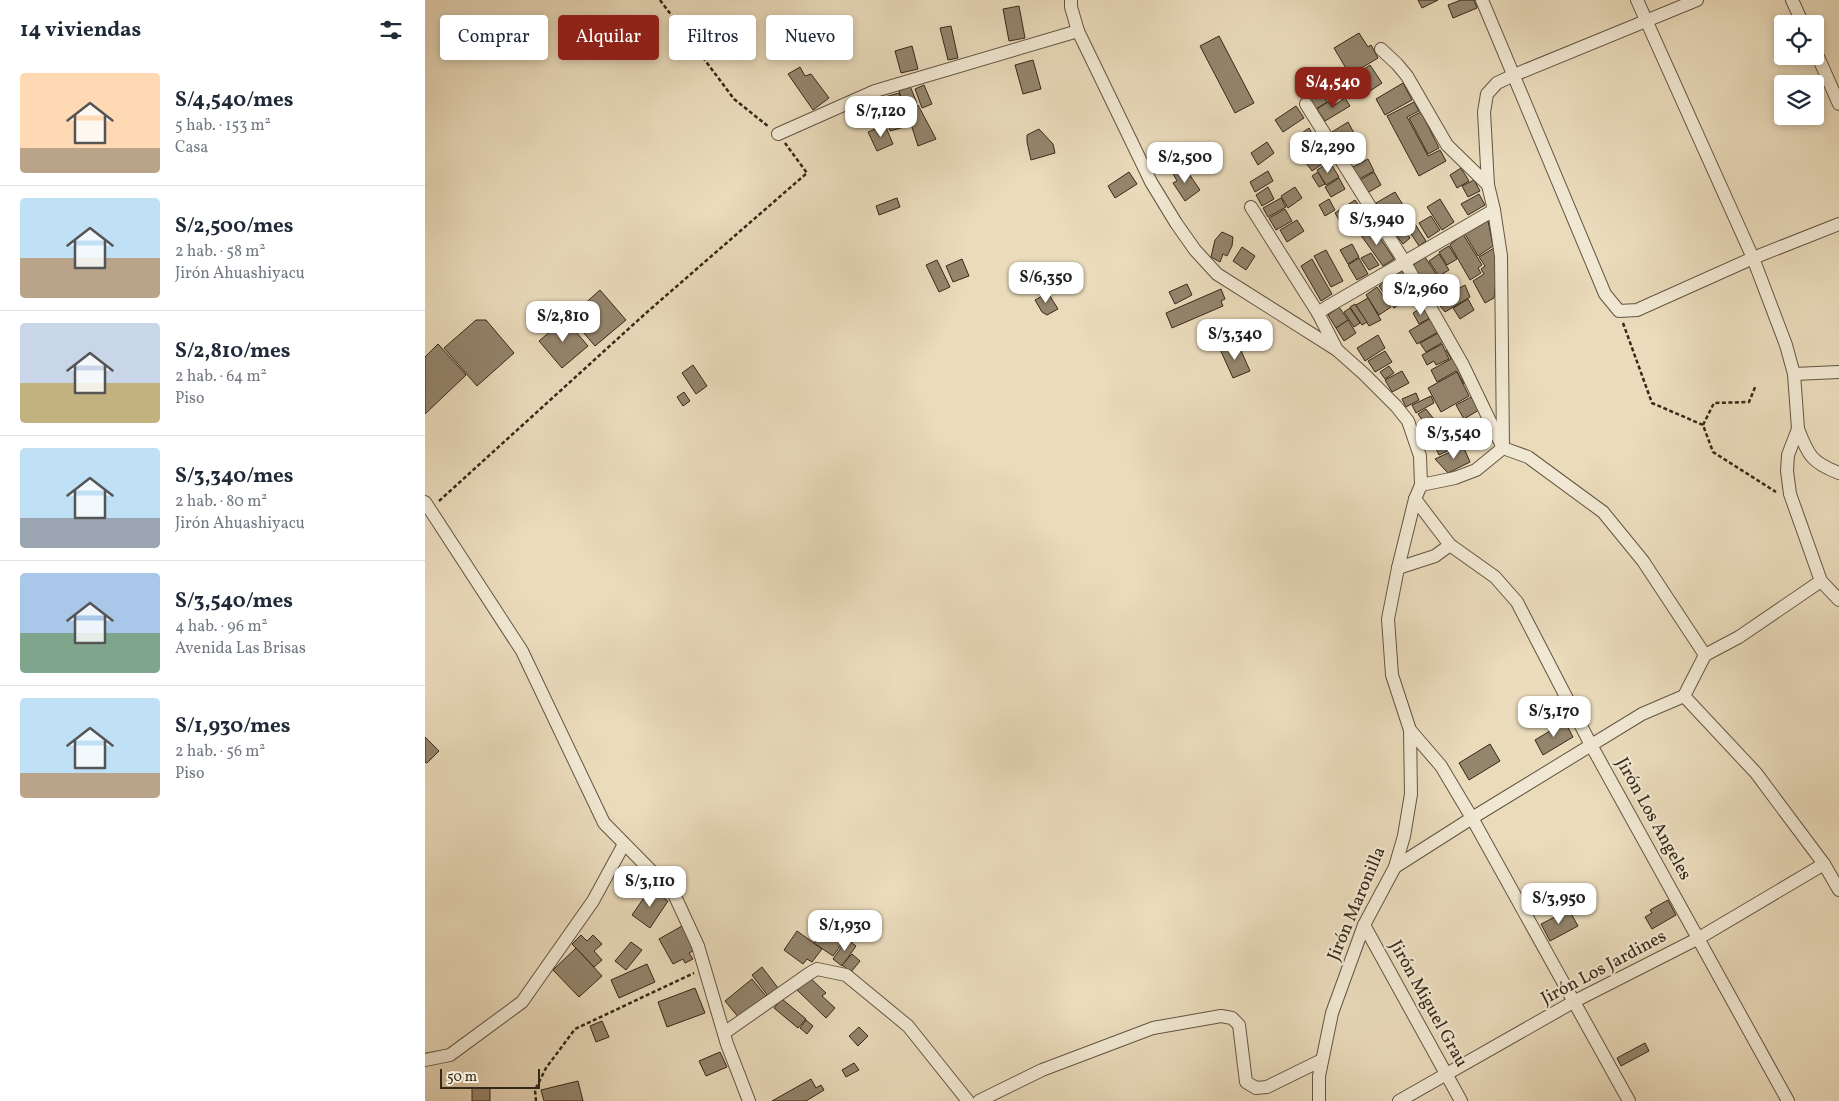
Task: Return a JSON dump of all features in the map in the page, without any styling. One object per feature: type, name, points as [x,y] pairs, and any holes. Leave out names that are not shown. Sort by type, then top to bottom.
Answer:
[{"type":"street","points":[[1071,0],[1071,7],[1078,31],[1151,182],[1195,250],[1217,274],[1337,350],[1396,406],[1408,421],[1419,456],[1421,486],[1455,478],[1476,470],[1503,448]]},
{"type":"street","points":[[1481,0],[1605,294],[1619,311],[1637,310],[1753,258],[1839,224]]},
{"type":"street","points":[[1637,0],[1753,258],[1786,345],[1794,374],[1798,430],[1808,453],[1823,467],[1839,473]]},
{"type":"street","points":[[1503,448],[1501,256],[1488,185],[1484,112],[1487,94],[1497,83],[1513,75],[1697,0]]},
{"type":"street","points":[[1792,0],[1799,15]]},
{"type":"street","points":[[778,134],[875,91],[1078,31]]},
{"type":"street","points":[[1381,49],[1407,76],[1447,145],[1488,185]]},
{"type":"street","points":[[1822,65],[1839,104]]},
{"type":"street","points":[[1305,104],[1404,261],[1463,365],[1503,448],[1528,457],[1603,512],[1643,561],[1705,655]]},
{"type":"street","points":[[1251,207],[1318,313],[1337,350]]},
{"type":"street","points":[[1318,313],[1494,210]]},
{"type":"street","points":[[1794,374],[1839,372]]},
{"type":"street","points":[[1798,430],[1788,455],[1789,494],[1821,581],[1839,600]]},
{"type":"street","name":"Jirón Maronilla","points":[[1319,1101],[1319,1076],[1332,1013],[1363,925],[1395,867],[1404,836],[1411,794],[1410,730],[1392,675],[1388,618],[1415,499],[1421,486]]},
{"type":"street","name":"Jirón Los Angeles","points":[[1415,499],[1450,546],[1495,577],[1517,602],[1591,745],[1788,1101]]},
{"type":"street","points":[[427,506],[522,651],[604,823],[674,894],[698,946],[724,1032],[749,1101]]},
{"type":"street","points":[[1398,568],[1435,556],[1450,546]]},
{"type":"street","points":[[1395,867],[1642,714],[1684,696],[1705,655],[1739,637],[1821,581]]},
{"type":"street","points":[[1684,696],[1756,773],[1824,864],[1839,890]]},
{"type":"street","points":[[1410,730],[1441,766],[1472,818],[1629,1101]]},
{"type":"street","points":[[427,1056],[450,1054],[522,1002],[593,901],[624,844]]},
{"type":"street","name":"Jirón Los Jardines","points":[[1399,1101],[1575,1001],[1699,938],[1824,864]]},
{"type":"street","name":"Jirón Miguel Grau","points":[[1363,925],[1461,1101]]},
{"type":"street","points":[[724,1032],[810,972],[817,969],[847,975],[908,1026],[968,1101]]},
{"type":"street","points":[[979,1101],[1042,1070],[1153,1028],[1221,1016],[1232,1018],[1239,1025],[1246,1082],[1256,1088],[1267,1087],[1323,1060]]},
{"type":"path","points":[[427,506],[807,173],[778,134],[734,99],[660,0]]},
{"type":"path","points":[[1619,311],[1652,403],[1703,425],[1713,452],[1774,489],[1780,496]]},
{"type":"path","points":[[1703,425],[1714,403],[1749,402],[1756,385]]},
{"type":"path","points":[[536,1101],[535,1090],[546,1068],[575,1029],[705,968]]},
{"type":"building","points":[[1418,0],[1438,0],[1422,8]]},
{"type":"building","points":[[1461,0],[1474,0],[1477,8],[1453,18],[1448,5]]},
{"type":"building","points":[[1019,6],[1025,38],[1009,41],[1003,9]]},
{"type":"building","points":[[951,26],[958,58],[948,60],[940,28]]},
{"type":"building","points":[[1359,33],[1368,47],[1371,45],[1378,58],[1350,75],[1334,48]]},
{"type":"building","points":[[1219,36],[1254,103],[1235,113],[1200,46]]},
{"type":"building","points":[[912,46],[918,69],[901,73],[895,51]]},
{"type":"building","points":[[1033,60],[1041,89],[1023,94],[1015,65]]},
{"type":"building","points":[[1370,65],[1382,83],[1364,95],[1352,77]]},
{"type":"building","points":[[800,67],[805,76],[811,74],[829,98],[813,110],[788,74]]},
{"type":"building","points":[[1317,83],[1327,102],[1316,109],[1305,90]]},
{"type":"building","points":[[1403,83],[1412,100],[1385,115],[1376,99]]},
{"type":"building","points":[[924,85],[932,104],[922,108],[915,89]]},
{"type":"building","points":[[910,86],[917,103],[906,110],[899,91]]},
{"type":"building","points":[[899,93],[908,126],[890,131],[881,98]]},
{"type":"building","points":[[1345,98],[1350,106],[1325,121],[1317,109],[1328,102],[1332,107]]},
{"type":"building","points":[[1414,102],[1419,111],[1407,117],[1428,156],[1440,150],[1446,161],[1419,176],[1387,116]]},
{"type":"building","points":[[918,105],[936,139],[918,146],[907,112]]},
{"type":"building","points":[[1296,106],[1304,118],[1283,132],[1275,120]]},
{"type":"building","points":[[1421,112],[1439,148],[1428,154],[1409,118]]},
{"type":"building","points":[[1348,122],[1354,133],[1338,143],[1332,132]]},
{"type":"building","points":[[885,125],[893,144],[877,151],[868,132]]},
{"type":"building","points":[[1309,128],[1315,138],[1299,149],[1293,139]]},
{"type":"building","points":[[1039,129],[1053,144],[1055,153],[1031,160],[1027,135]]},
{"type":"building","points":[[1357,133],[1365,145],[1346,156],[1339,144]]},
{"type":"building","points":[[1314,141],[1327,161],[1312,171],[1298,152]]},
{"type":"building","points":[[1267,142],[1274,153],[1258,165],[1251,153]]},
{"type":"building","points":[[1368,159],[1374,171],[1359,179],[1353,167]]},
{"type":"building","points":[[1330,162],[1339,177],[1326,185],[1317,170]]},
{"type":"building","points":[[1185,168],[1200,190],[1185,201],[1173,183],[1177,181],[1171,170]]},
{"type":"building","points":[[1461,168],[1469,181],[1457,188],[1450,175]]},
{"type":"building","points":[[1268,171],[1273,181],[1255,192],[1250,182]]},
{"type":"building","points":[[1129,172],[1137,184],[1115,198],[1108,186]]},
{"type":"building","points":[[1318,172],[1325,184],[1319,187],[1312,176]]},
{"type":"building","points":[[1374,172],[1381,185],[1367,193],[1360,180]]},
{"type":"building","points":[[1339,178],[1345,189],[1331,197],[1325,187]]},
{"type":"building","points":[[1474,180],[1480,191],[1468,197],[1462,186]]},
{"type":"building","points":[[1268,187],[1274,199],[1262,206],[1256,195]]},
{"type":"building","points":[[1295,187],[1302,198],[1288,208],[1281,196]]},
{"type":"building","points":[[1395,192],[1403,205],[1384,216],[1376,203]]},
{"type":"building","points":[[1479,194],[1485,205],[1468,215],[1461,204]]},
{"type":"building","points":[[897,198],[900,207],[879,215],[876,206]]},
{"type":"building","points":[[1281,198],[1286,207],[1268,217],[1263,208]]},
{"type":"building","points":[[1329,199],[1335,210],[1325,216],[1319,205]]},
{"type":"building","points":[[1440,199],[1454,222],[1442,230],[1427,207]]},
{"type":"building","points":[[1355,200],[1366,216],[1345,230],[1335,213]]},
{"type":"building","points":[[1285,209],[1292,221],[1276,230],[1269,218]]},
{"type":"building","points":[[1431,216],[1440,230],[1428,238],[1419,223]]},
{"type":"building","points":[[1297,220],[1304,231],[1287,242],[1280,230]]},
{"type":"building","points":[[1397,221],[1410,238],[1403,244],[1390,227]]},
{"type":"building","points":[[1413,221],[1426,241],[1419,246],[1406,226]]},
{"type":"building","points":[[1488,221],[1493,246],[1478,256],[1465,234]]},
{"type":"building","points":[[1372,226],[1394,259],[1383,266],[1360,234]]},
{"type":"building","points":[[1222,232],[1233,237],[1232,246],[1227,256],[1223,254],[1220,262],[1211,257],[1215,240]]},
{"type":"building","points":[[1463,234],[1482,265],[1478,268],[1481,273],[1470,280],[1450,245]]},
{"type":"building","points":[[1352,244],[1359,257],[1348,264],[1340,250]]},
{"type":"building","points":[[1449,246],[1457,259],[1447,265],[1439,252]]},
{"type":"building","points":[[1242,247],[1255,256],[1246,270],[1233,261]]},
{"type":"building","points":[[1494,248],[1498,265],[1494,298],[1485,303],[1473,281],[1484,274],[1481,269],[1485,266],[1479,257]]},
{"type":"building","points":[[1326,250],[1343,281],[1331,287],[1314,256]]},
{"type":"building","points":[[1371,253],[1379,265],[1369,270],[1361,258]]},
{"type":"building","points":[[1439,254],[1449,270],[1439,276],[1429,261]]},
{"type":"building","points":[[1425,257],[1448,292],[1436,301],[1413,265]]},
{"type":"building","points":[[1359,258],[1368,274],[1357,280],[1348,265]]},
{"type":"building","points":[[962,259],[969,276],[953,282],[946,266]]},
{"type":"building","points":[[1312,259],[1332,294],[1321,301],[1301,266]]},
{"type":"building","points":[[937,260],[950,287],[939,292],[926,265]]},
{"type":"building","points":[[1402,271],[1415,294],[1405,300],[1391,277]]},
{"type":"building","points":[[1389,279],[1404,301],[1394,308],[1379,286]]},
{"type":"building","points":[[1187,284],[1192,295],[1175,304],[1169,292]]},
{"type":"building","points":[[1465,285],[1470,297],[1445,312],[1436,301]]},
{"type":"building","points":[[1377,287],[1391,307],[1379,315],[1366,295]]},
{"type":"building","points":[[1221,289],[1225,299],[1221,301],[1223,306],[1172,328],[1166,313]]},
{"type":"building","points":[[600,290],[626,320],[595,346],[570,317]]},
{"type":"building","points":[[1048,293],[1058,309],[1047,315],[1042,312],[1035,300]]},
{"type":"building","points":[[1368,298],[1381,320],[1369,326],[1356,305]]},
{"type":"building","points":[[1468,299],[1474,310],[1460,319],[1453,308]]},
{"type":"building","points":[[1355,304],[1367,322],[1362,325],[1350,307]]},
{"type":"building","points":[[1339,307],[1348,320],[1336,328],[1328,315]]},
{"type":"building","points":[[1423,307],[1430,318],[1419,324],[1413,313]]},
{"type":"building","points":[[1350,308],[1360,323],[1354,327],[1344,312]]},
{"type":"building","points":[[1431,318],[1438,332],[1417,344],[1409,331]]},
{"type":"building","points":[[565,319],[588,346],[562,368],[539,341]]},
{"type":"building","points":[[476,320],[486,320],[514,353],[477,386],[444,348]]},
{"type":"building","points":[[1348,320],[1356,333],[1344,341],[1336,328]]},
{"type":"building","points":[[1440,332],[1445,341],[1426,352],[1420,343]]},
{"type":"building","points":[[1378,335],[1385,348],[1365,361],[1357,348]]},
{"type":"building","points":[[1227,343],[1230,351],[1239,346],[1250,371],[1233,378],[1219,347]]},
{"type":"building","points":[[438,344],[466,375],[425,414],[425,357]]},
{"type":"building","points":[[1442,344],[1449,359],[1436,365],[1434,361],[1427,365],[1422,355]]},
{"type":"building","points":[[1447,349],[1466,383],[1464,384],[1456,371],[1437,382],[1431,370],[1451,359]]},
{"type":"building","points":[[1385,351],[1392,362],[1375,372],[1368,361]]},
{"type":"building","points":[[693,365],[707,386],[696,394],[682,373]]},
{"type":"building","points":[[1389,366],[1394,373],[1385,379],[1380,372]]},
{"type":"building","points":[[1402,371],[1409,383],[1392,392],[1385,380]]},
{"type":"building","points":[[1457,372],[1469,396],[1441,412],[1428,388]]},
{"type":"building","points":[[684,392],[690,401],[683,406],[677,397]]},
{"type":"building","points":[[1416,393],[1419,400],[1406,407],[1402,399]]},
{"type":"building","points":[[1431,396],[1434,403],[1416,413],[1412,405]]},
{"type":"building","points":[[1471,397],[1479,410],[1464,419],[1456,405]]},
{"type":"building","points":[[1426,409],[1433,418],[1425,424],[1418,414]]},
{"type":"building","points":[[1433,419],[1438,425],[1430,430],[1426,425]]},
{"type":"building","points":[[1451,425],[1456,435],[1445,441],[1442,434],[1432,439],[1429,435]]},
{"type":"building","points":[[1442,435],[1445,442],[1458,436],[1462,444],[1439,455],[1432,440]]},
{"type":"building","points":[[1463,446],[1470,462],[1448,473],[1435,459]]},
{"type":"building","points":[[1565,722],[1573,737],[1543,755],[1535,740]]},
{"type":"building","points":[[425,737],[439,751],[427,763],[425,762]]},
{"type":"building","points":[[1490,744],[1500,761],[1469,780],[1459,763]]},
{"type":"building","points":[[650,889],[668,901],[650,928],[632,915]]},
{"type":"building","points":[[1668,900],[1676,915],[1652,929],[1645,917],[1652,913],[1650,910]]},
{"type":"building","points":[[1569,910],[1578,926],[1550,941],[1541,924]]},
{"type":"building","points":[[831,917],[851,931],[833,956],[814,943]]},
{"type":"building","points":[[682,926],[695,950],[689,953],[693,959],[685,963],[683,959],[673,964],[659,939]]},
{"type":"building","points":[[797,931],[822,949],[812,962],[807,959],[803,964],[784,950]]},
{"type":"building","points":[[581,935],[587,941],[593,935],[602,944],[594,951],[602,960],[594,967],[572,944]]},
{"type":"building","points":[[847,939],[856,946],[842,966],[833,959]]},
{"type":"building","points":[[631,942],[642,950],[626,970],[615,961]]},
{"type":"building","points":[[576,948],[602,976],[579,997],[553,970]]},
{"type":"building","points":[[852,954],[860,961],[851,972],[842,965]]},
{"type":"building","points":[[647,964],[655,982],[619,998],[611,980]]},
{"type":"building","points":[[762,967],[778,988],[768,996],[752,975]]},
{"type":"building","points":[[807,975],[826,993],[822,996],[835,1008],[826,1018],[795,988]]},
{"type":"building","points":[[752,979],[766,996],[739,1018],[725,1001]]},
{"type":"building","points":[[695,988],[705,1013],[667,1027],[658,1002]]},
{"type":"building","points":[[782,999],[806,1019],[798,1028],[774,1008]]},
{"type":"building","points":[[806,1020],[813,1026],[807,1034],[800,1028]]},
{"type":"building","points":[[602,1021],[609,1037],[596,1042],[590,1026]]},
{"type":"building","points":[[859,1027],[868,1036],[858,1046],[849,1036]]},
{"type":"building","points":[[1645,1043],[1649,1051],[1621,1066],[1617,1058]]},
{"type":"building","points":[[720,1052],[727,1067],[706,1076],[699,1061]]},
{"type":"building","points":[[854,1063],[859,1070],[846,1077],[842,1070]]},
{"type":"building","points":[[811,1079],[816,1088],[821,1085],[824,1090],[806,1101],[772,1101]]},
{"type":"building","points":[[578,1081],[583,1101],[544,1101],[541,1090]]},
{"type":"building","points":[[472,1088],[490,1088],[490,1101],[472,1101]]}]
